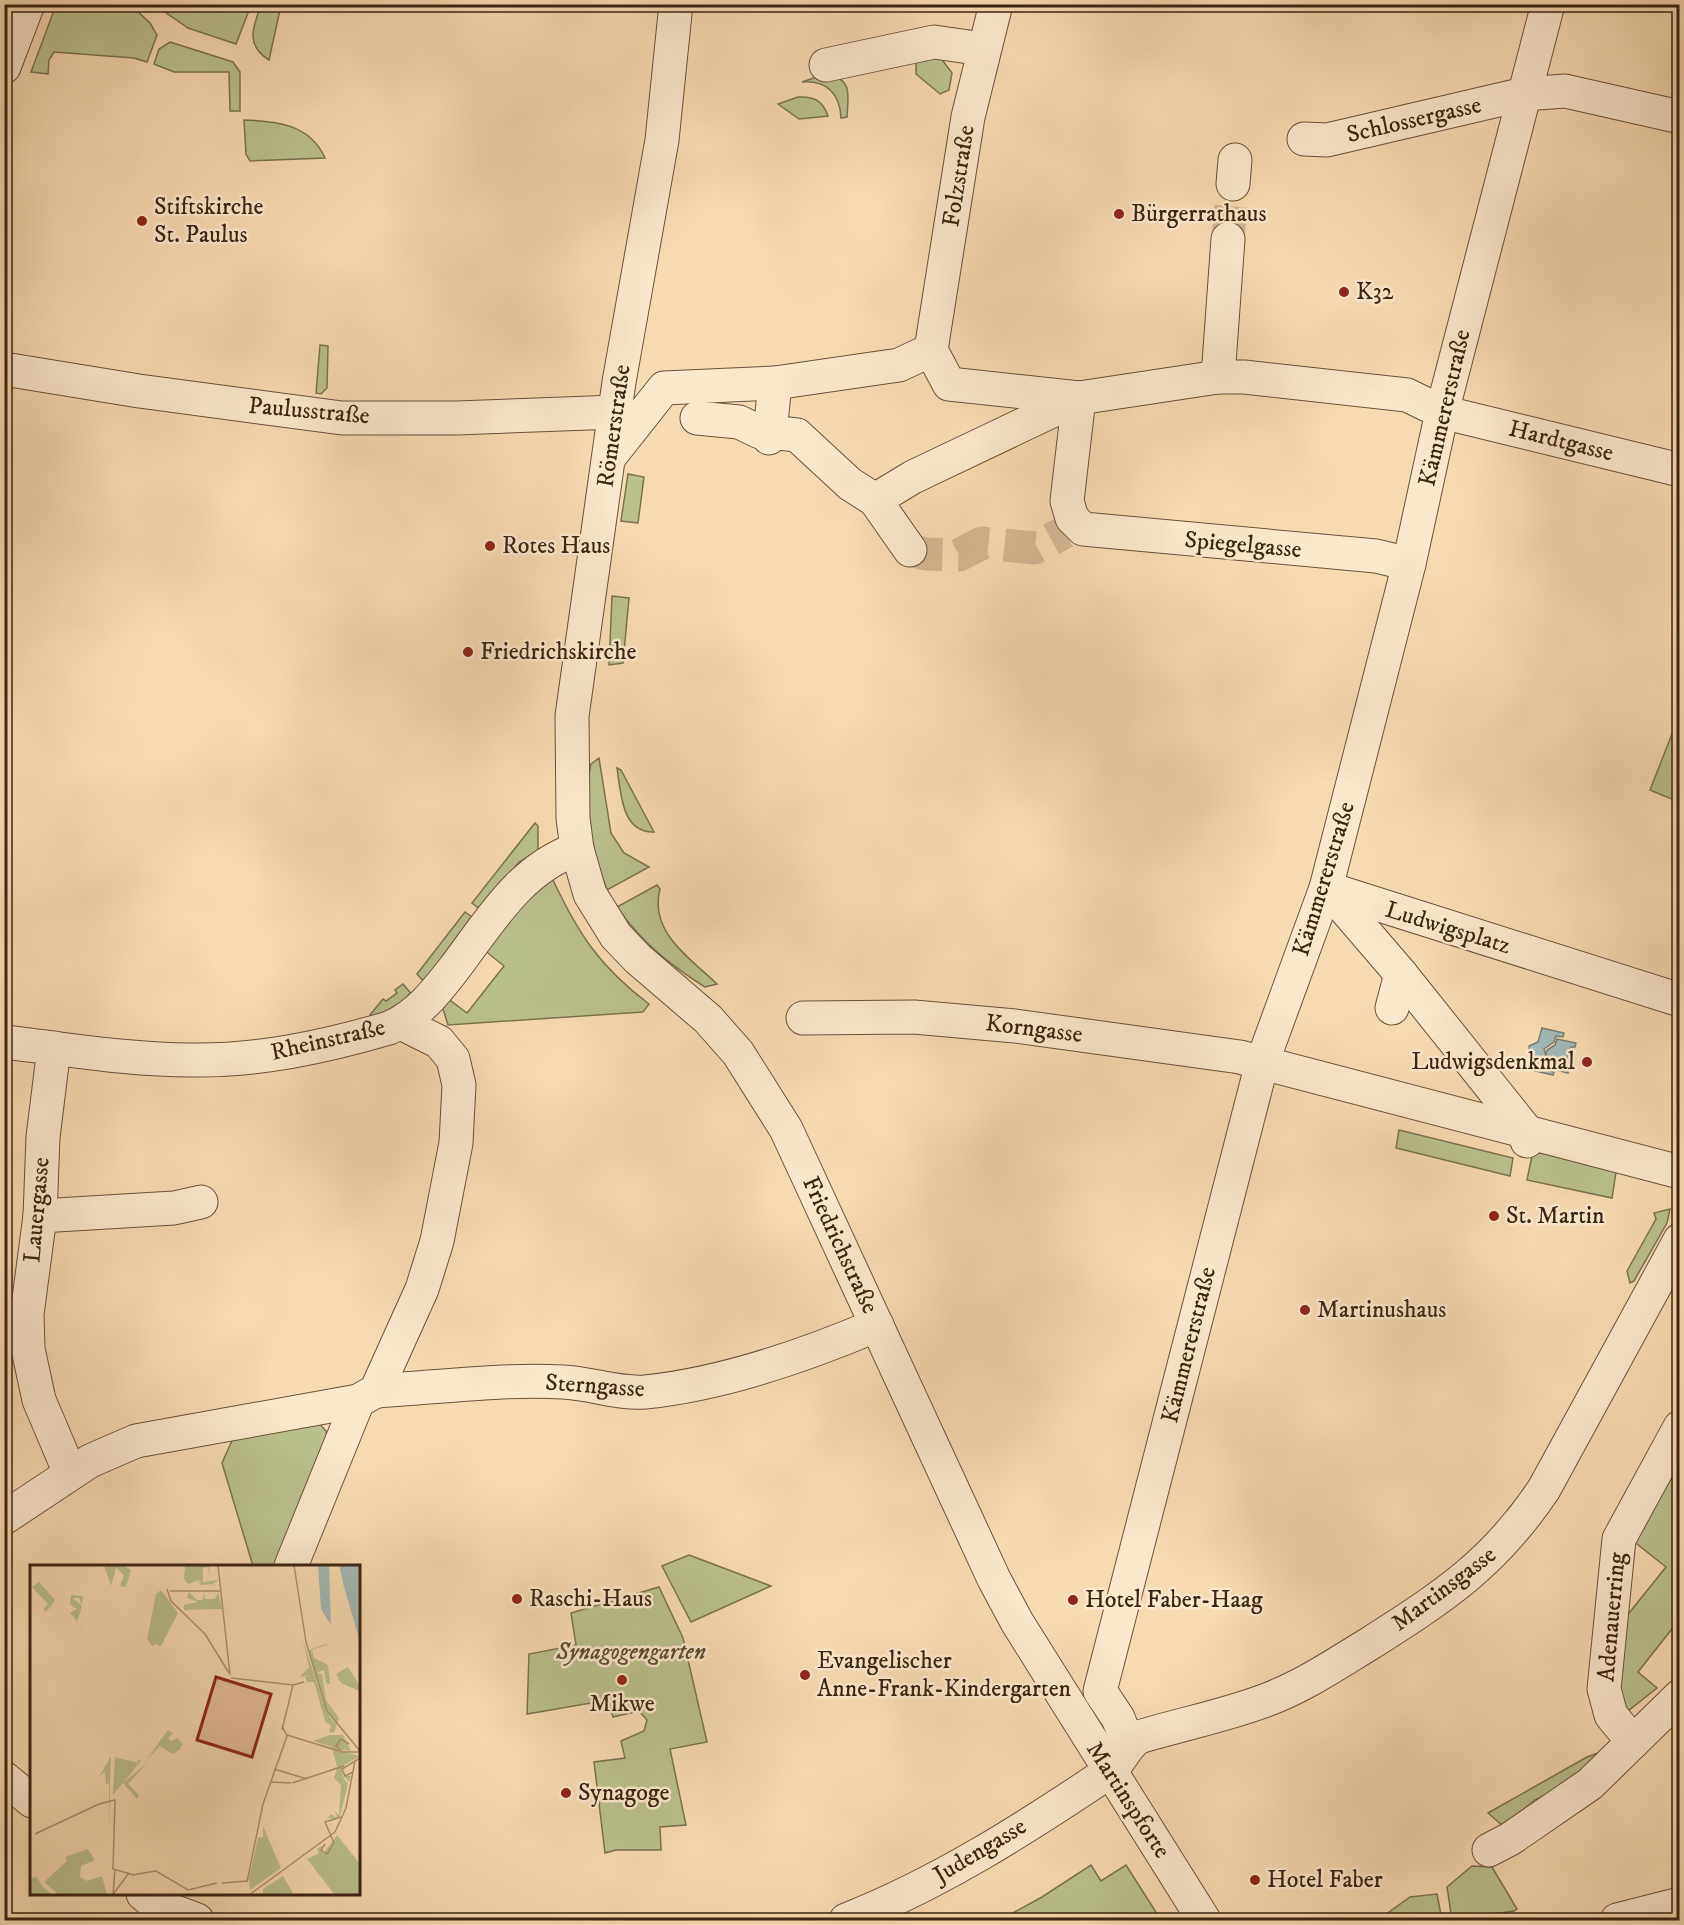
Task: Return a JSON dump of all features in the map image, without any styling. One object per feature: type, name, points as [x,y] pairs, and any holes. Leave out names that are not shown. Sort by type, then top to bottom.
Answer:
[{"type":"street","points":[[4,67],[28,4]]},
{"type":"street","name":"Römerstraße","points":[[577,849],[572,798],[572,716],[609,458],[667,416],[667,101],[676,4]]},
{"type":"street","name":"Folzstraße","points":[[931,350],[968,117],[996,4]]},
{"type":"street","name":"Kämmererstraße","points":[[1128,1743],[1118,1718],[1100,1691],[1262,1063],[1326,888],[1409,564],[1442,411],[1548,4]]},
{"type":"street","points":[[826,64],[934,42],[984,49]]},
{"type":"street","name":"Schlossergasse","points":[[1304,139],[1327,140],[1524,94],[1565,91],[1680,117]]},
{"type":"street","points":[[1218,378],[1228,238]]},
{"type":"street","points":[[771,419],[931,350],[949,384],[1079,398]]},
{"type":"street","name":"Paulusstraße","points":[[4,369],[139,391],[342,418],[667,416],[739,422],[760,432],[771,419]]},
{"type":"street","name":"Hardtgasse","points":[[1079,398],[1218,378],[1244,377],[1407,395],[1442,411],[1680,470]]},
{"type":"street","points":[[667,416],[664,388],[771,419],[797,435],[850,484],[875,500],[910,550]]},
{"type":"street","points":[[875,500],[913,477],[1079,398]]},
{"type":"street","name":"Spiegelgasse","points":[[1079,398],[1067,501],[1072,518],[1071,528],[1091,532],[1376,556],[1409,564]]},
{"type":"street","name":"Rheinstraße","points":[[4,1042],[165,1059],[215,1060],[312,1048],[401,1023],[437,991],[488,922],[526,877],[561,855],[577,849]]},
{"type":"street","name":"Friedrichstraße","points":[[577,849],[590,894],[616,936],[638,959],[708,1019],[751,1071],[786,1129],[994,1579],[1052,1679]]},
{"type":"street","name":"Ludwigsplatz","points":[[1326,888],[1401,975],[1527,1141]]},
{"type":"street","name":"Ludwigsplatz","points":[[1326,888],[1680,1000]]},
{"type":"street","points":[[1392,1008],[1401,975]]},
{"type":"street","name":"Korngasse","points":[[803,1018],[914,1017],[1014,1026],[1198,1050],[1262,1063]]},
{"type":"street","points":[[291,1565],[367,1396],[422,1289],[437,1241],[456,1143],[459,1085],[453,1059],[439,1042],[401,1023]]},
{"type":"street","name":"Lauergasse","points":[[54,1048],[43,1137],[40,1216],[27,1314],[28,1349],[39,1400],[70,1473]]},
{"type":"street","points":[[1262,1063],[1527,1141],[1680,1172]]},
{"type":"street","points":[[40,1216],[174,1208],[201,1202]]},
{"type":"street","name":"Martinsgasse","points":[[1128,1743],[1138,1737],[1266,1700],[1293,1689],[1430,1605],[1486,1560],[1521,1523],[1544,1489],[1680,1240]]},
{"type":"street","name":"Sterngasse","points":[[4,1518],[70,1473],[136,1441],[367,1396],[525,1381],[566,1382],[618,1391],[642,1392],[672,1388],[767,1364],[836,1342],[877,1325]]},
{"type":"street","name":"Adenauerring","points":[[1633,1742],[1611,1714],[1604,1689],[1619,1539],[1680,1427]]},
{"type":"street","name":"Martinspforte","points":[[1052,1679],[1204,1920]]},
{"type":"street","points":[[1489,1850],[1561,1806],[1611,1765],[1680,1696]]},
{"type":"street","points":[[1110,1772],[1128,1743]]},
{"type":"street","name":"Judengasse","points":[[846,1920],[890,1903],[956,1867],[1110,1772]]},
{"type":"street","points":[[155,1903],[197,1920]]},
{"type":"street","points":[[1617,1920],[1680,1904]]},
{"type":"green space","points":[[56,5],[131,5],[150,23],[157,35],[147,62],[134,58],[54,52],[49,60],[48,74],[31,72]]},
{"type":"green space","points":[[155,5],[251,5],[236,44],[188,28]]},
{"type":"green space","points":[[261,5],[281,5],[269,60],[256,48],[254,42],[255,21]]},
{"type":"green space","points":[[170,42],[233,62],[240,72],[240,111],[230,111],[229,72],[174,72],[154,64],[159,49]]},
{"type":"green space","points":[[940,57],[952,73],[949,90],[940,94],[916,74],[916,63],[919,58]]},
{"type":"green space","points":[[828,73],[836,76],[845,84],[848,95],[847,117],[841,118],[835,96],[825,86],[802,82]]},
{"type":"green space","points":[[798,97],[817,100],[828,116],[799,119],[778,104]]},
{"type":"green space","points":[[244,120],[280,123],[301,131],[319,147],[325,158],[250,161],[246,154]]},
{"type":"green space","points":[[320,345],[328,346],[327,388],[321,394],[316,393]]},
{"type":"green space","points":[[628,474],[644,477],[638,523],[621,521]]},
{"type":"green space","points":[[612,596],[629,598],[623,663],[609,665]]},
{"type":"green space","points":[[1674,729],[1679,731],[1679,802],[1650,790]]},
{"type":"green space","points":[[599,758],[611,833],[624,853],[649,867],[607,890],[593,844],[587,796],[591,764]]},
{"type":"green space","points":[[617,768],[621,770],[654,832],[643,831],[629,819],[622,799]]},
{"type":"green space","points":[[535,823],[538,826],[538,851],[519,862],[481,910],[472,903]]},
{"type":"green space","points":[[553,880],[592,949],[617,977],[649,1004],[643,1012],[448,1025],[443,1009],[447,998],[467,1013],[504,966],[484,950],[542,883]]},
{"type":"green space","points":[[657,885],[660,889],[658,904],[660,918],[666,931],[684,953],[717,984],[705,987],[668,961],[646,942],[617,907]]},
{"type":"green space","points":[[465,912],[475,919],[425,983],[417,974]]},
{"type":"green space","points":[[403,984],[413,996],[372,1021],[370,1015],[383,999],[386,1001],[397,993],[395,990]]},
{"type":"green space","points":[[1399,1130],[1513,1158],[1510,1176],[1396,1148]]},
{"type":"green space","points":[[1533,1151],[1616,1172],[1612,1198],[1527,1180]]},
{"type":"green space","points":[[1670,1209],[1667,1223],[1634,1281],[1630,1283],[1627,1271],[1656,1219],[1654,1213]]},
{"type":"green space","points":[[318,1422],[326,1431],[327,1438],[275,1565],[253,1565],[222,1463],[235,1434]]},
{"type":"green space","points":[[1679,1453],[1679,1620],[1638,1672],[1657,1688],[1628,1711],[1620,1711],[1621,1623],[1666,1567],[1632,1540]]},
{"type":"green space","points":[[689,1555],[771,1586],[691,1622],[662,1566]]},
{"type":"green space","name":"Synagogengarten","points":[[659,1587],[683,1638],[707,1742],[670,1749],[686,1825],[660,1827],[661,1850],[616,1850],[605,1853],[594,1762],[625,1758],[621,1741],[644,1731],[647,1720],[639,1711],[613,1717],[608,1700],[527,1714],[529,1654],[576,1645],[571,1613]]},
{"type":"green space","points":[[1606,1750],[1586,1777],[1535,1800],[1503,1826],[1488,1813],[1587,1757]]},
{"type":"green space","points":[[1091,1865],[1101,1881],[1126,1865],[1161,1920],[1000,1920],[1042,1897]]},
{"type":"green space","points":[[1472,1866],[1492,1867],[1517,1909],[1452,1920],[1447,1887]]},
{"type":"green space","points":[[1437,1894],[1442,1920],[1378,1920],[1410,1897]]},
{"type":"shaded area","points":[[1542,1028],[1564,1033],[1563,1037],[1556,1036],[1554,1042],[1544,1049],[1548,1063],[1547,1070],[1554,1072],[1553,1075],[1531,1070],[1535,1056],[1530,1053],[1529,1046],[1538,1042]]},
{"type":"shaded area","points":[[1557,1039],[1576,1043],[1575,1047],[1571,1047],[1565,1067],[1569,1068],[1568,1073],[1549,1068],[1551,1061],[1546,1054],[1547,1050],[1555,1045]]},
{"type":"tunnel","points":[[1228,239],[1233,184]]},
{"type":"tunnel","points":[[910,550],[926,554],[959,555],[982,543],[1035,548],[1065,532]]},
{"type":"place","name":"Bürgerrathaus","points":[[1119,214]]},
{"type":"place","name":"Stiftskirche St. Paulus","points":[[142,221]]},
{"type":"place","name":"K32","points":[[1344,292]]},
{"type":"place","name":"Rotes Haus","points":[[490,546]]},
{"type":"place","name":"Friedrichskirche","points":[[468,652]]},
{"type":"place","name":"Ludwigsdenkmal","points":[[1587,1062]]},
{"type":"place","name":"St. Martin","points":[[1494,1216]]},
{"type":"place","name":"Martinushaus","points":[[1305,1310]]},
{"type":"place","name":"Raschi-Haus","points":[[517,1599]]},
{"type":"place","name":"Hotel Faber-Haag","points":[[1073,1600]]},
{"type":"place","name":"Evangelischer Anne-Frank-Kindergarten","points":[[805,1675]]},
{"type":"place","name":"Mikwe","points":[[622,1680]]},
{"type":"place","name":"Synagoge","points":[[566,1793]]},
{"type":"place","name":"Hotel Faber","points":[[1255,1880]]}]
